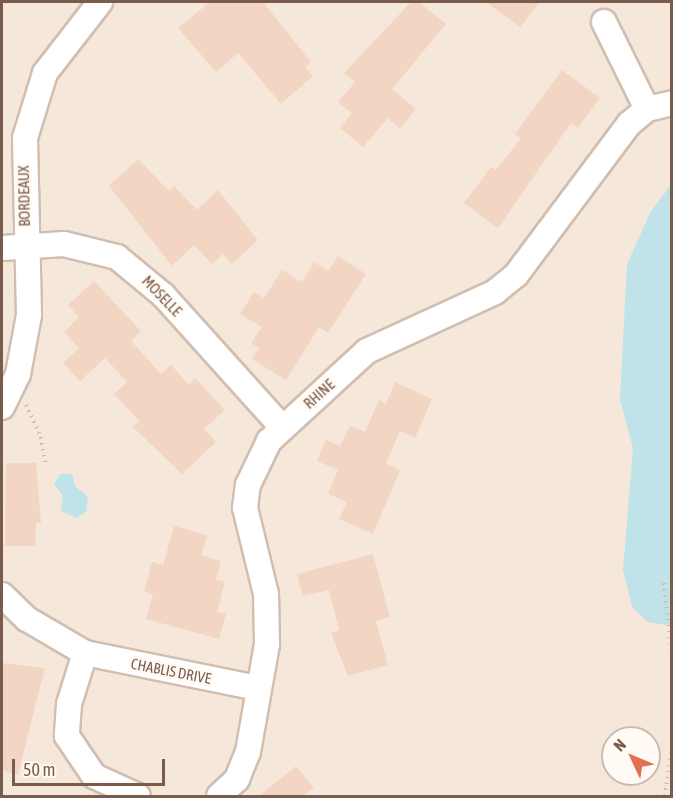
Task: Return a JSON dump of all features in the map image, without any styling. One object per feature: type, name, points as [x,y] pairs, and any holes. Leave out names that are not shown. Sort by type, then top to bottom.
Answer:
[{"type":"street","name":"BORDEAUX","points":[[11,403],[26,343],[13,248],[22,168],[33,105],[57,54],[100,2]]},
{"type":"street","points":[[604,22],[647,109]]},
{"type":"street","name":"RHINE","points":[[219,796],[244,765],[269,620],[245,508],[259,456],[282,427],[367,351],[495,292],[516,275],[629,124],[647,109],[672,103]]},
{"type":"street","name":"MOSELLE","points":[[13,248],[86,246],[129,265],[282,427]]},
{"type":"street","name":"CHABLIS DRIVE","points":[[2,595],[27,619],[85,653],[257,688]]},
{"type":"street","points":[[85,653],[69,704],[67,736],[89,771],[138,796]]},
{"type":"path","points":[[11,403],[41,437],[45,463]]},
{"type":"path","points":[[664,583],[672,658]]},
{"type":"path","points":[[665,796],[672,748]]},
{"type":"shaded area","points":[[2,2],[671,2],[671,796],[2,796]]},
{"type":"water","points":[[671,185],[672,624],[668,625],[648,622],[632,607],[623,570],[633,448],[620,400],[627,264],[651,211]]},
{"type":"water","points":[[60,474],[72,474],[75,486],[88,497],[86,512],[76,518],[61,511],[63,496],[54,484]]},
{"type":"building","points":[[210,2],[263,2],[311,62],[305,67],[313,76],[281,104],[238,53],[216,72],[178,28]]},
{"type":"building","points":[[411,2],[419,2],[446,24],[392,89],[416,109],[400,129],[388,118],[363,147],[340,128],[352,113],[338,102],[355,82],[344,73]]},
{"type":"building","points":[[486,2],[540,2],[520,27]]},
{"type":"building","points":[[562,70],[600,98],[578,128],[571,123],[498,228],[464,203],[491,167],[496,170],[521,138],[515,134]]},
{"type":"building","points":[[138,159],[169,191],[174,186],[197,210],[218,190],[258,240],[232,264],[223,254],[212,264],[194,245],[172,266],[109,186]]},
{"type":"building","points":[[338,256],[366,274],[328,333],[319,327],[286,380],[252,359],[259,348],[251,343],[262,327],[240,314],[254,292],[264,298],[282,270],[302,282],[314,262],[328,271]]},
{"type":"building","points":[[94,281],[141,331],[131,341],[161,374],[171,365],[189,385],[195,378],[225,410],[204,429],[216,442],[182,474],[133,427],[139,421],[114,394],[127,382],[105,358],[80,381],[63,363],[79,348],[64,332],[79,317],[68,305]]},
{"type":"building","points":[[395,382],[432,399],[415,438],[400,431],[386,463],[400,470],[373,534],[339,519],[347,502],[328,494],[338,470],[317,461],[326,440],[340,446],[350,426],[365,432],[379,400],[386,404]]},
{"type":"building","points":[[6,463],[36,463],[41,523],[36,523],[35,546],[5,546]]},
{"type":"building","points":[[174,526],[207,535],[201,555],[221,561],[216,580],[225,582],[217,612],[226,614],[219,639],[146,619],[153,594],[144,591],[152,562],[163,565]]},
{"type":"building","points":[[373,554],[390,617],[376,621],[388,665],[348,676],[331,633],[339,630],[329,590],[303,596],[297,574]]},
{"type":"building","points":[[2,663],[45,668],[18,775],[2,770]]},
{"type":"building","points":[[296,766],[314,788],[303,796],[259,796]]}]
